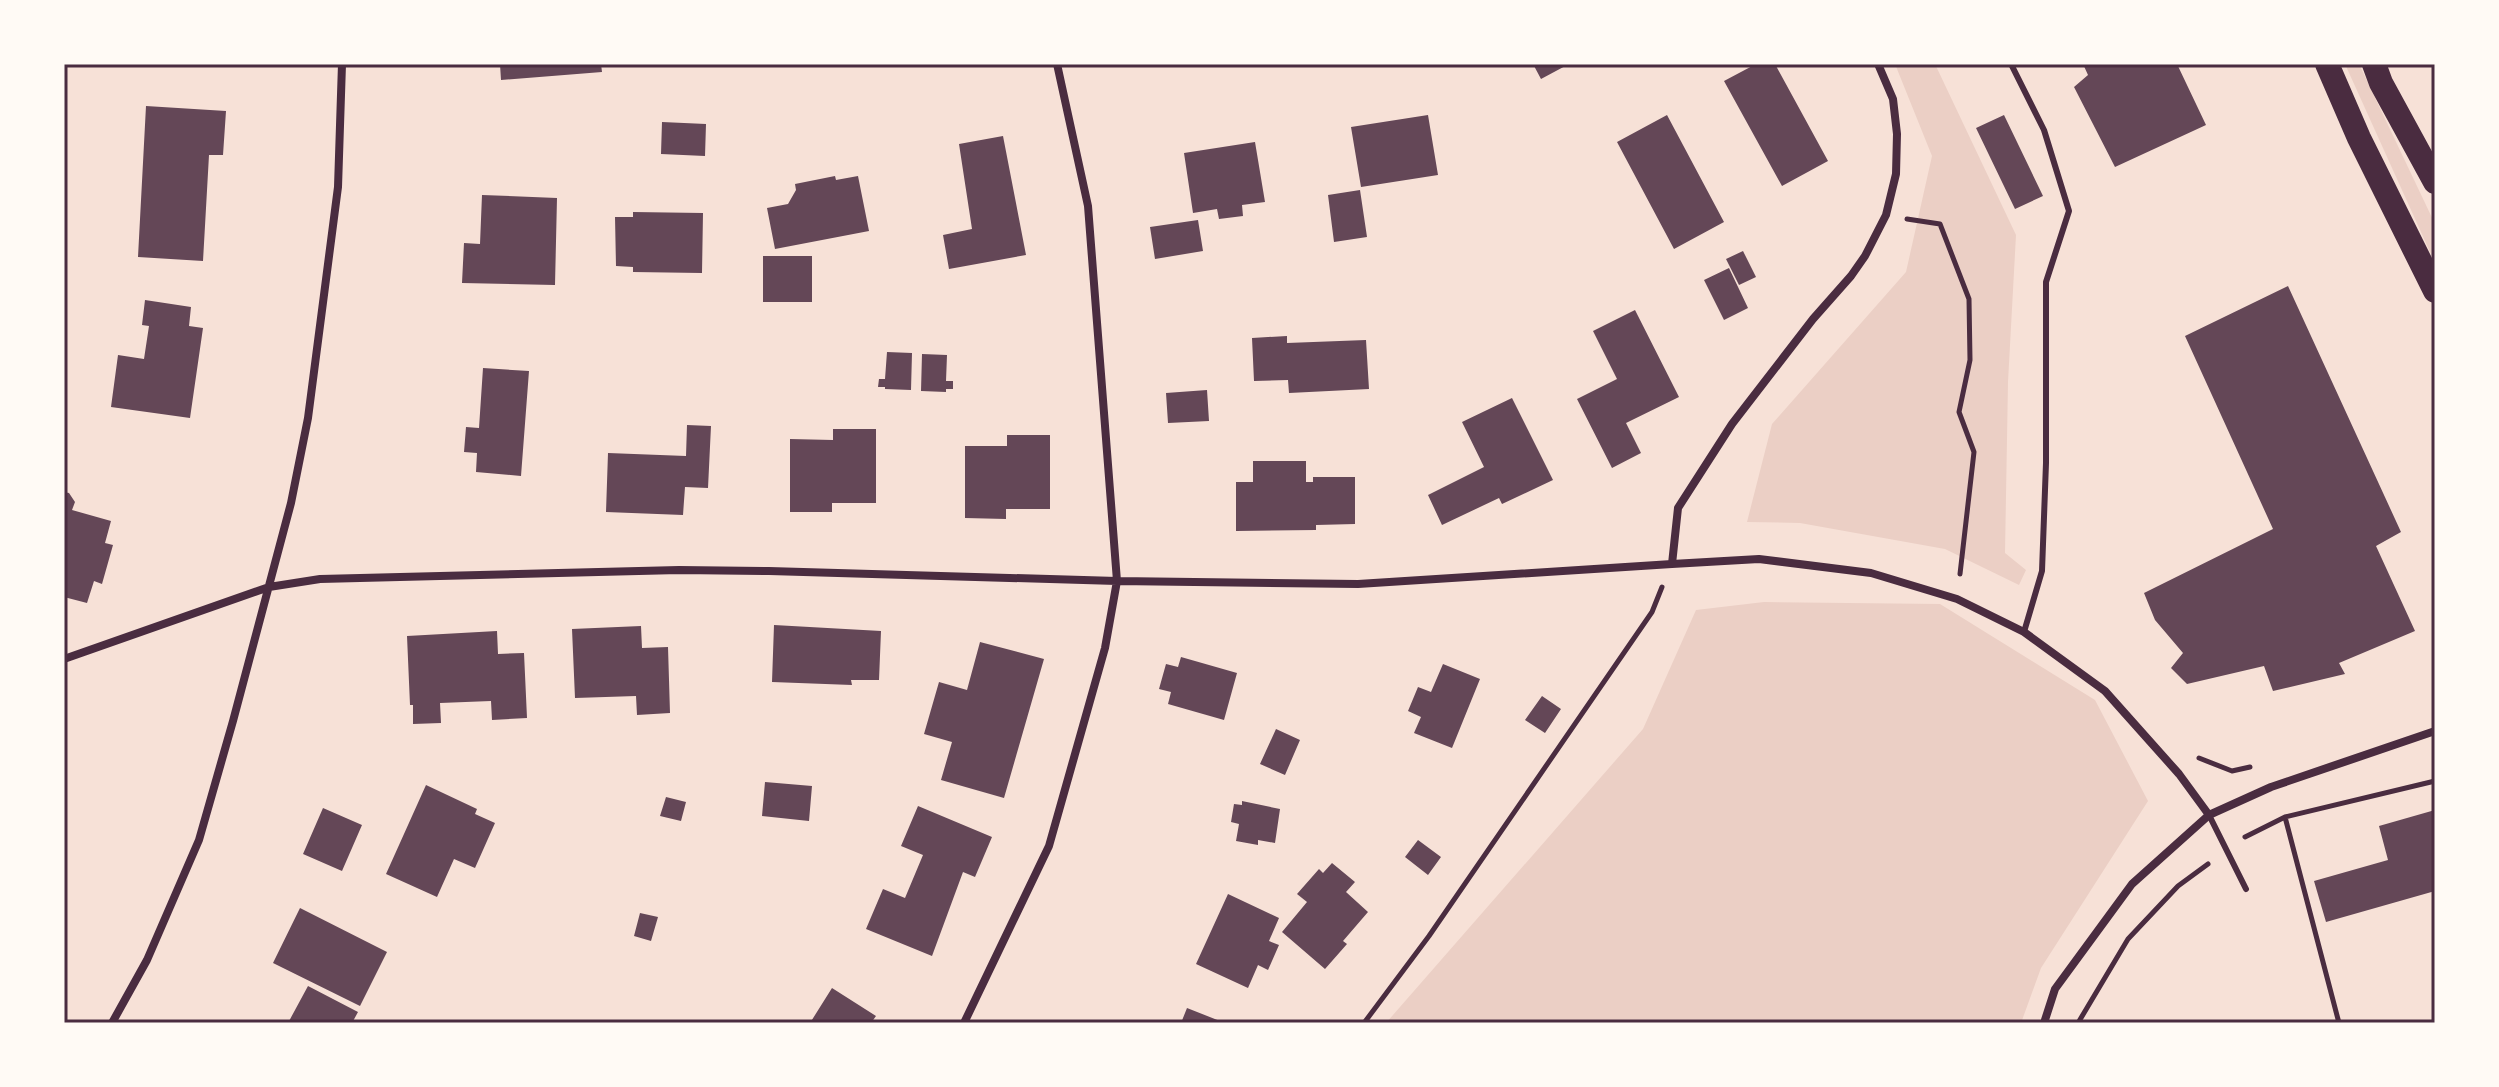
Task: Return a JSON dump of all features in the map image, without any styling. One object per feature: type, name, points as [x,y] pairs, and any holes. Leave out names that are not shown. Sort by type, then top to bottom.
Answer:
[{"type":"highway","points":[[2327,64],[2359,138],[2435,291]]},
{"type":"highway","points":[[2374,64],[2381,83],[2435,182]]},
{"type":"street","points":[[112,1023],[147,960],[199,840],[291,503],[308,418],[338,187],[342,64]]},
{"type":"street","points":[[964,1023],[1049,846],[1105,648],[1117,581],[1088,206],[1057,64]]},
{"type":"street","points":[[1672,564],[1678,508],[1732,424],[1813,319],[1851,276],[1886,215],[1896,174],[1897,134],[1893,99],[1878,64]]},
{"type":"street","points":[[64,659],[269,587],[334,578],[679,570],[1358,584],[1759,559],[1871,573],[1957,599],[2024,632],[2105,691],[2179,774],[2209,815]]},
{"type":"street","points":[[2044,1023],[2055,989],[2132,884],[2209,815],[2271,787],[2435,731]]},
{"type":"lane","points":[[2011,64],[2044,130],[2069,211],[2046,282],[2046,463],[2042,571],[2024,632]]},
{"type":"lane","points":[[2209,815],[2246,889]]},
{"type":"path","points":[[1886,215],[1940,224],[1969,299],[1970,360],[1959,412],[1974,452],[1957,599]]},
{"type":"path","points":[[1364,1023],[1429,936],[1652,612],[1672,564]]},
{"type":"path","points":[[2191,749],[2201,760],[2232,771],[2263,764]]},
{"type":"path","points":[[2078,1023],[2128,939],[2178,886],[2241,839],[2285,817],[2435,781]]},
{"type":"path","points":[[2285,817],[2339,1023]]},
{"type":"shaded area","points":[[1895,64],[1935,64],[2016,235],[2008,382],[2005,553],[2026,570],[2019,585],[1945,549],[1800,523],[1747,522],[1772,424],[1906,272],[1932,156]]},
{"type":"shaded area","points":[[2345,64],[2359,64],[2435,224],[2435,263]]},
{"type":"shaded area","points":[[1764,602],[1940,604],[2095,700],[2148,801],[2041,968],[2021,1023],[1386,1023],[1643,729],[1696,610]]},
{"type":"building","points":[[500,64],[601,64],[602,72],[501,80]]},
{"type":"building","points":[[1533,64],[1569,64],[1541,79]]},
{"type":"building","points":[[1756,64],[1775,64],[1828,161],[1782,186],[1724,81]]},
{"type":"building","points":[[2083,64],[2177,64],[2206,125],[2115,167],[2074,87],[2088,75]]},
{"type":"building","points":[[146,106],[226,111],[223,155],[209,155],[203,261],[138,257]]},
{"type":"building","points":[[1428,115],[1438,175],[1361,187],[1351,127]]},
{"type":"building","points":[[1667,115],[1724,222],[1674,249],[1617,142]]},
{"type":"building","points":[[2004,115],[2043,196],[2015,209],[1976,128]]},
{"type":"building","points":[[662,122],[706,124],[705,156],[661,154]]},
{"type":"building","points":[[1003,136],[1026,255],[949,269],[943,235],[972,229],[959,144]]},
{"type":"building","points":[[1255,142],[1265,202],[1242,205],[1243,216],[1219,219],[1217,209],[1193,213],[1184,153]]},
{"type":"building","points":[[835,176],[836,180],[858,176],[869,231],[775,249],[767,208],[788,204],[796,190],[795,184]]},
{"type":"building","points":[[1360,190],[1367,237],[1334,242],[1328,195]]},
{"type":"building","points":[[482,195],[557,198],[555,285],[462,283],[464,243],[480,244]]},
{"type":"building","points":[[633,212],[703,213],[702,273],[633,272],[633,267],[616,266],[615,217],[633,217]]},
{"type":"building","points":[[1198,220],[1203,251],[1155,259],[1150,227]]},
{"type":"building","points":[[1743,251],[1756,277],[1739,285],[1726,259]]},
{"type":"building","points":[[763,256],[812,256],[812,302],[763,302]]},
{"type":"building","points":[[1729,268],[1748,308],[1724,320],[1704,280]]},
{"type":"building","points":[[2288,286],[2401,532],[2376,546],[2415,631],[2339,663],[2345,674],[2273,691],[2264,666],[2187,684],[2171,668],[2183,653],[2155,620],[2144,593],[2273,529],[2185,336]]},
{"type":"building","points":[[145,300],[191,307],[189,326],[203,328],[190,418],[111,407],[118,355],[144,359],[149,326],[142,325]]},
{"type":"building","points":[[1635,310],[1679,397],[1626,423],[1641,453],[1612,468],[1577,399],[1617,379],[1593,331]]},
{"type":"building","points":[[1287,336],[1287,343],[1366,340],[1369,389],[1289,393],[1288,380],[1254,381],[1252,338]]},
{"type":"building","points":[[887,352],[912,353],[911,390],[878,387],[879,379],[885,379]]},
{"type":"building","points":[[922,354],[947,355],[946,381],[953,381],[953,389],[946,389],[946,392],[921,391]]},
{"type":"building","points":[[483,368],[529,371],[521,476],[476,472],[477,453],[464,452],[466,427],[479,428]]},
{"type":"building","points":[[1207,390],[1209,421],[1168,423],[1166,393]]},
{"type":"building","points":[[1512,398],[1553,480],[1502,504],[1499,498],[1442,525],[1428,495],[1484,467],[1462,422]]},
{"type":"building","points":[[687,425],[711,426],[708,488],[685,487],[683,515],[606,512],[608,453],[686,456]]},
{"type":"building","points":[[833,429],[876,429],[876,503],[832,503],[832,512],[790,512],[790,439],[833,440]]},
{"type":"building","points":[[1007,435],[1050,435],[1050,509],[1006,509],[1006,519],[965,518],[965,446],[1007,446]]},
{"type":"building","points":[[1253,461],[1306,461],[1306,482],[1313,482],[1313,477],[1355,477],[1355,524],[1316,525],[1316,530],[1236,531],[1236,482],[1253,482]]},
{"type":"building","points":[[64,492],[69,493],[75,502],[72,510],[111,521],[105,543],[113,545],[102,584],[94,581],[87,603],[64,597]]},
{"type":"building","points":[[774,625],[881,631],[879,680],[851,680],[852,685],[772,682]]},
{"type":"building","points":[[641,626],[642,648],[668,647],[670,713],[637,715],[636,696],[575,698],[572,629]]},
{"type":"building","points":[[497,631],[498,654],[524,653],[527,718],[492,720],[491,701],[440,703],[441,723],[413,724],[407,636]]},
{"type":"building","points":[[980,642],[1044,659],[1004,798],[941,780],[952,742],[924,734],[939,682],[967,690]]},
{"type":"building","points":[[1181,657],[1237,673],[1224,720],[1168,704],[1171,692],[1159,689],[1166,664],[1178,667]]},
{"type":"building","points":[[1443,664],[1480,679],[1452,748],[1414,733],[1421,717],[1408,711],[1418,687],[1431,692]]},
{"type":"building","points":[[1542,696],[1561,709],[1545,733],[1525,720]]},
{"type":"building","points":[[1276,729],[1300,740],[1285,775],[1260,764]]},
{"type":"building","points":[[765,782],[812,786],[809,821],[762,816]]},
{"type":"building","points":[[426,785],[477,809],[475,814],[495,823],[475,868],[454,859],[437,897],[386,874]]},
{"type":"building","points":[[666,797],[686,802],[681,821],[660,816]]},
{"type":"building","points":[[1242,801],[1280,809],[1275,843],[1258,840],[1258,845],[1236,841],[1239,824],[1231,822],[1234,804],[1242,805]]},
{"type":"building","points":[[918,806],[992,837],[975,877],[963,872],[932,956],[866,929],[883,889],[905,898],[923,855],[901,846]]},
{"type":"building","points":[[323,808],[362,825],[342,871],[303,854]]},
{"type":"building","points":[[2435,810],[2435,891],[2326,922],[2314,881],[2388,860],[2379,826]]},
{"type":"building","points":[[1418,840],[1441,857],[1428,875],[1405,857]]},
{"type":"building","points":[[1332,863],[1355,882],[1346,892],[1368,912],[1343,941],[1347,944],[1325,969],[1282,932],[1307,902],[1297,894],[1319,869],[1323,873]]},
{"type":"building","points":[[1228,894],[1279,918],[1269,941],[1279,945],[1268,970],[1258,965],[1248,988],[1196,964]]},
{"type":"building","points":[[300,908],[387,952],[360,1006],[273,963]]},
{"type":"building","points":[[640,913],[658,917],[651,941],[634,936]]},
{"type":"building","points":[[308,986],[358,1012],[352,1023],[288,1023]]},
{"type":"building","points":[[832,988],[876,1016],[871,1023],[810,1023]]},
{"type":"building","points":[[1187,1008],[1225,1023],[1181,1023]]}]
